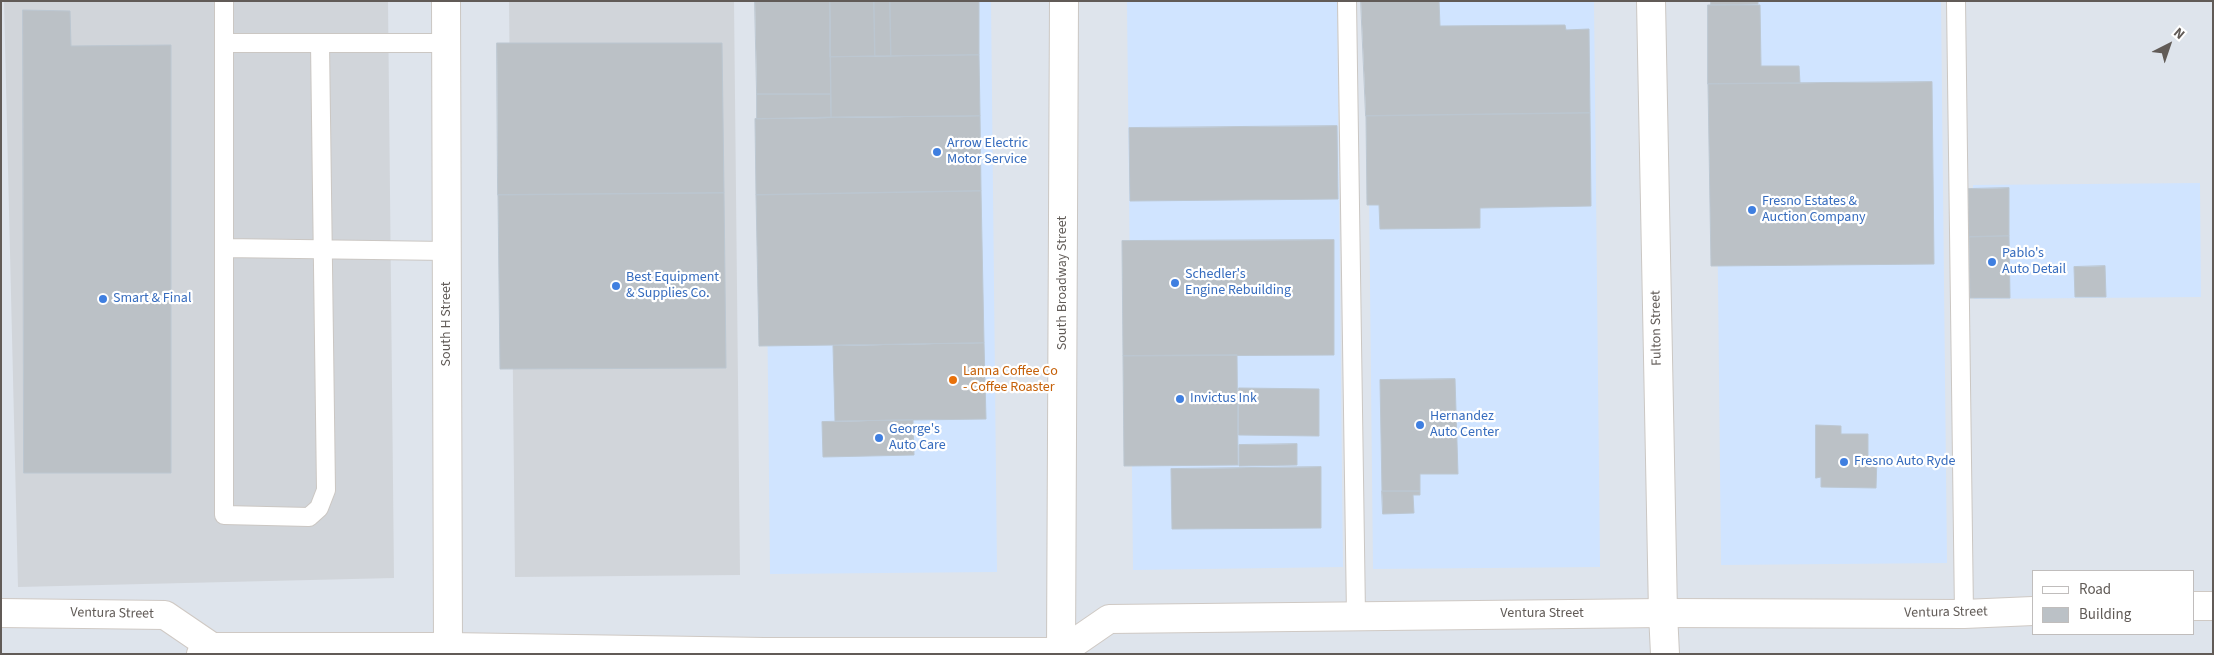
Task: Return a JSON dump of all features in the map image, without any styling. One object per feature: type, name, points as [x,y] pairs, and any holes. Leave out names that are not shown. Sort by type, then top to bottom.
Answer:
[{"type":"main road","name":"South H Street","points":[[446,1],[448,647]]},
{"type":"main road","name":"South Broadway Street","points":[[1062,653],[1064,1]]},
{"type":"main road","name":"Fulton Street","points":[[1651,1],[1665,654]]},
{"type":"main road","points":[[2194,606],[2213,606]]},
{"type":"main road","name":"Ventura Street","points":[[1,613],[165,615],[207,651],[448,647],[764,652],[1062,653],[1109,619],[1663,613],[1964,614],[2032,611]]},
{"type":"lane","points":[[224,1],[224,515],[309,517],[319,508],[326,490],[320,43]]},
{"type":"lane","points":[[1347,1],[1356,615]]},
{"type":"lane","points":[[1956,1],[1964,614]]},
{"type":"lane","points":[[224,43],[446,43]]},
{"type":"lane","points":[[224,248],[447,251]]},
{"type":"shaded area","points":[[4,1],[388,1],[394,578],[18,587]]},
{"type":"shaded area","points":[[509,1],[734,1],[740,575],[515,577]]},
{"type":"shaded area","points":[[764,1],[991,1],[997,572],[770,574]]},
{"type":"shaded area","points":[[1127,1],[1337,1],[1343,567],[1133,570]]},
{"type":"shaded area","points":[[1367,1],[1594,1],[1600,567],[1373,569]]},
{"type":"shaded area","points":[[1715,1],[1941,1],[1947,563],[1721,565]]},
{"type":"shaded area","points":[[2200,183],[2201,297],[1974,299],[1973,185]]},
{"type":"building","points":[[755,1],[830,1],[831,94],[757,94]]},
{"type":"building","points":[[830,1],[874,1],[875,56],[830,57]]},
{"type":"building","points":[[874,1],[890,1],[891,56],[875,56]]},
{"type":"building","points":[[890,1],[979,1],[979,55],[891,56]]},
{"type":"building","points":[[1361,1],[1439,1],[1440,26],[1565,25],[1566,30],[1589,29],[1590,113],[1366,116]]},
{"type":"building","points":[[1711,1],[1758,1],[1758,4],[1711,5]]},
{"type":"building","points":[[1708,5],[1760,5],[1761,66],[1799,66],[1800,83],[1708,84]]},
{"type":"building","points":[[23,10],[70,11],[71,46],[171,45],[171,473],[24,473]]},
{"type":"building","points":[[497,43],[722,43],[724,193],[498,195]]},
{"type":"building","points":[[979,55],[980,116],[831,117],[830,57]]},
{"type":"building","points":[[1932,82],[1934,264],[1711,266],[1708,84]]},
{"type":"building","points":[[757,94],[831,94],[831,117],[757,119]]},
{"type":"building","points":[[1590,113],[1591,206],[1480,208],[1480,228],[1380,229],[1379,205],[1367,205],[1366,116]]},
{"type":"building","points":[[980,116],[981,191],[756,195],[755,119]]},
{"type":"building","points":[[1337,126],[1338,199],[1130,201],[1129,128]]},
{"type":"building","points":[[2009,188],[2009,236],[1969,237],[1968,189]]},
{"type":"building","points":[[981,191],[984,343],[759,346],[756,195]]},
{"type":"building","points":[[724,193],[726,368],[500,369],[498,195]]},
{"type":"building","points":[[2009,236],[2010,298],[1970,298],[1969,237]]},
{"type":"building","points":[[1334,240],[1334,355],[1123,356],[1122,241]]},
{"type":"building","points":[[2105,266],[2106,297],[2075,297],[2074,267]]},
{"type":"building","points":[[984,343],[986,419],[835,421],[833,346]]},
{"type":"building","points":[[1237,355],[1238,465],[1124,466],[1123,356]]},
{"type":"building","points":[[1455,379],[1458,474],[1420,474],[1420,491],[1382,491],[1380,380]]},
{"type":"building","points":[[1239,388],[1319,389],[1319,436],[1239,435]]},
{"type":"building","points":[[913,420],[914,455],[823,457],[822,422]]},
{"type":"building","points":[[1816,425],[1841,426],[1841,434],[1868,434],[1868,457],[1877,457],[1876,488],[1821,487],[1821,477],[1816,478]]},
{"type":"building","points":[[1297,444],[1297,465],[1239,466],[1239,445]]},
{"type":"building","points":[[1321,467],[1321,528],[1172,529],[1171,469]]},
{"type":"building","points":[[1382,491],[1420,491],[1420,495],[1413,495],[1414,513],[1383,514]]},
{"type":"place","name":"Arrow Electric Motor Service","points":[[937,152]]},
{"type":"place","name":"Fresno Estates & Auction Company","points":[[1752,210]]},
{"type":"place","name":"Pablo's Auto Detail","points":[[1992,262]]},
{"type":"place","name":"Schedler's Engine Rebuilding","points":[[1175,283]]},
{"type":"place","name":"Best Equipment & Supplies Co.","points":[[616,286]]},
{"type":"place","name":"Smart & Final","points":[[103,299]]},
{"type":"place","name":"Lanna Coffee Co - Coffee Roaster","points":[[953,380]]},
{"type":"place","name":"Invictus Ink","points":[[1180,399]]},
{"type":"place","name":"Hernandez Auto Center","points":[[1420,425]]},
{"type":"place","name":"George's Auto Care","points":[[879,438]]},
{"type":"place","name":"Fresno Auto Ryde","points":[[1844,462]]}]
